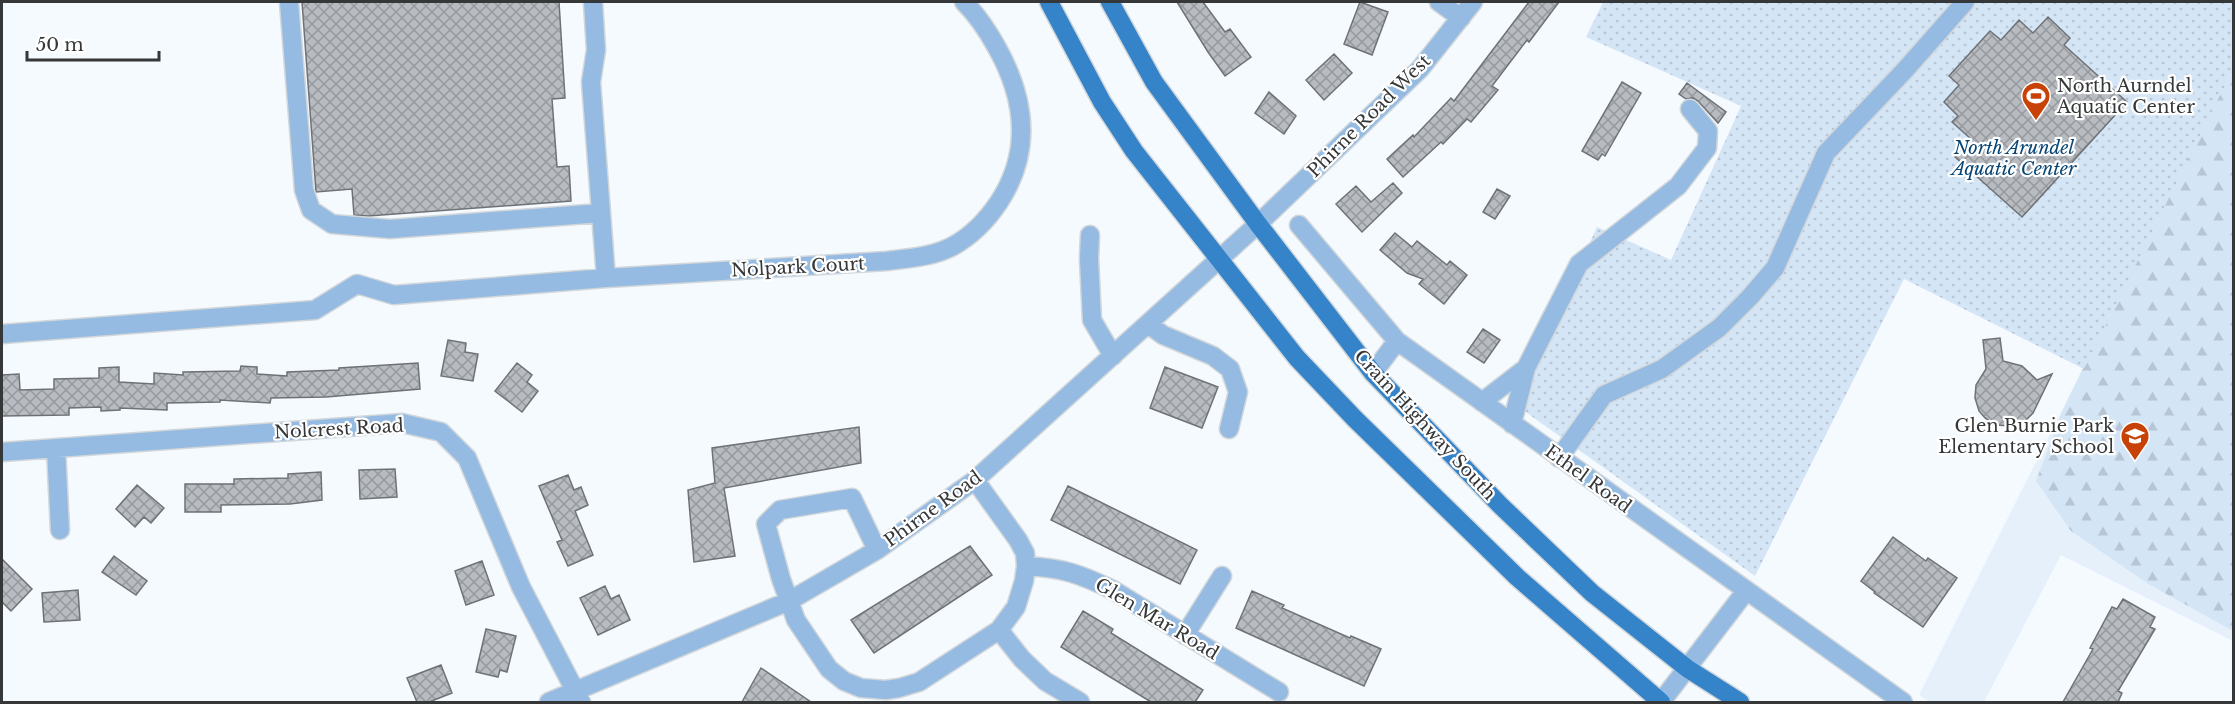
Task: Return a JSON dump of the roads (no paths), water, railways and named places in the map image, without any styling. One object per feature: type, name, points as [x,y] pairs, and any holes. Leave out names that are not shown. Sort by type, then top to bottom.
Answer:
[{"type":"main road","points":[[1049,2],[1102,102],[1134,151],[1297,358],[1355,419],[1517,577],[1661,702]]},
{"type":"main road","name":"Crain Highway South","points":[[1110,2],[1154,82],[1258,224],[1373,373],[1500,505],[1592,593],[1688,669],[1740,702]]},
{"type":"street","points":[[289,2],[304,190],[311,210],[332,224],[390,229],[601,213]]},
{"type":"street","points":[[593,2],[596,50],[591,82],[606,278]]},
{"type":"street","name":"Nolpark Court","points":[[2,334],[315,310],[357,284],[394,295],[606,278],[886,261],[922,257],[951,247],[971,235],[990,215],[1006,190],[1018,162],[1023,131],[1020,103],[1008,67],[984,26],[964,2]]},
{"type":"street","points":[[1439,2],[1461,18]]},
{"type":"street","name":"Phirne Road West","points":[[1258,224],[1420,69],[1473,2]]},
{"type":"street","points":[[1559,458],[1604,395],[1662,369],[1719,328],[1750,297],[1775,267],[1826,153],[1905,70],[1965,2]]},
{"type":"street","points":[[1512,424],[1526,368],[1579,264],[1678,186],[1707,148],[1708,131],[1690,109]]},
{"type":"street","name":"Phirne Road","points":[[549,702],[579,696],[789,601],[877,550],[975,480],[1258,224]]},
{"type":"street","name":"Ethel Road","points":[[1299,225],[1397,341],[1903,702]]},
{"type":"street","points":[[1090,235],[1092,320],[1113,356]]},
{"type":"street","points":[[1148,324],[1163,335],[1213,356],[1230,369],[1238,392],[1229,429]]},
{"type":"street","points":[[1373,373],[1397,341]]},
{"type":"street","points":[[1482,402],[1526,368]]},
{"type":"street","name":"Nolcrest Road","points":[[2,452],[402,423],[441,432],[467,458],[521,587],[579,696]]},
{"type":"street","points":[[56,448],[60,530]]},
{"type":"street","points":[[877,550],[852,498],[780,510],[766,524],[796,620],[829,669],[844,681],[887,696],[919,682],[999,630],[1016,607],[1024,580],[1025,553],[975,480]]},
{"type":"street","name":"Glen Mar Road","points":[[1026,566],[1057,568],[1084,576],[1113,590],[1279,693]]},
{"type":"street","points":[[1185,635],[1222,576]]},
{"type":"street","points":[[1661,702],[1746,591]]},
{"type":"street","points":[[999,630],[1022,659],[1045,681],[1080,702]]},
{"type":"place","name":"North Aurndel Aquatic Center","points":[[2036,122]]},
{"type":"place","name":"Glen Burnie Park Elementary School","points":[[2135,462]]},
{"type":"park label","name":"North Arundel Aquatic Center","points":[[2014,158]]}]
